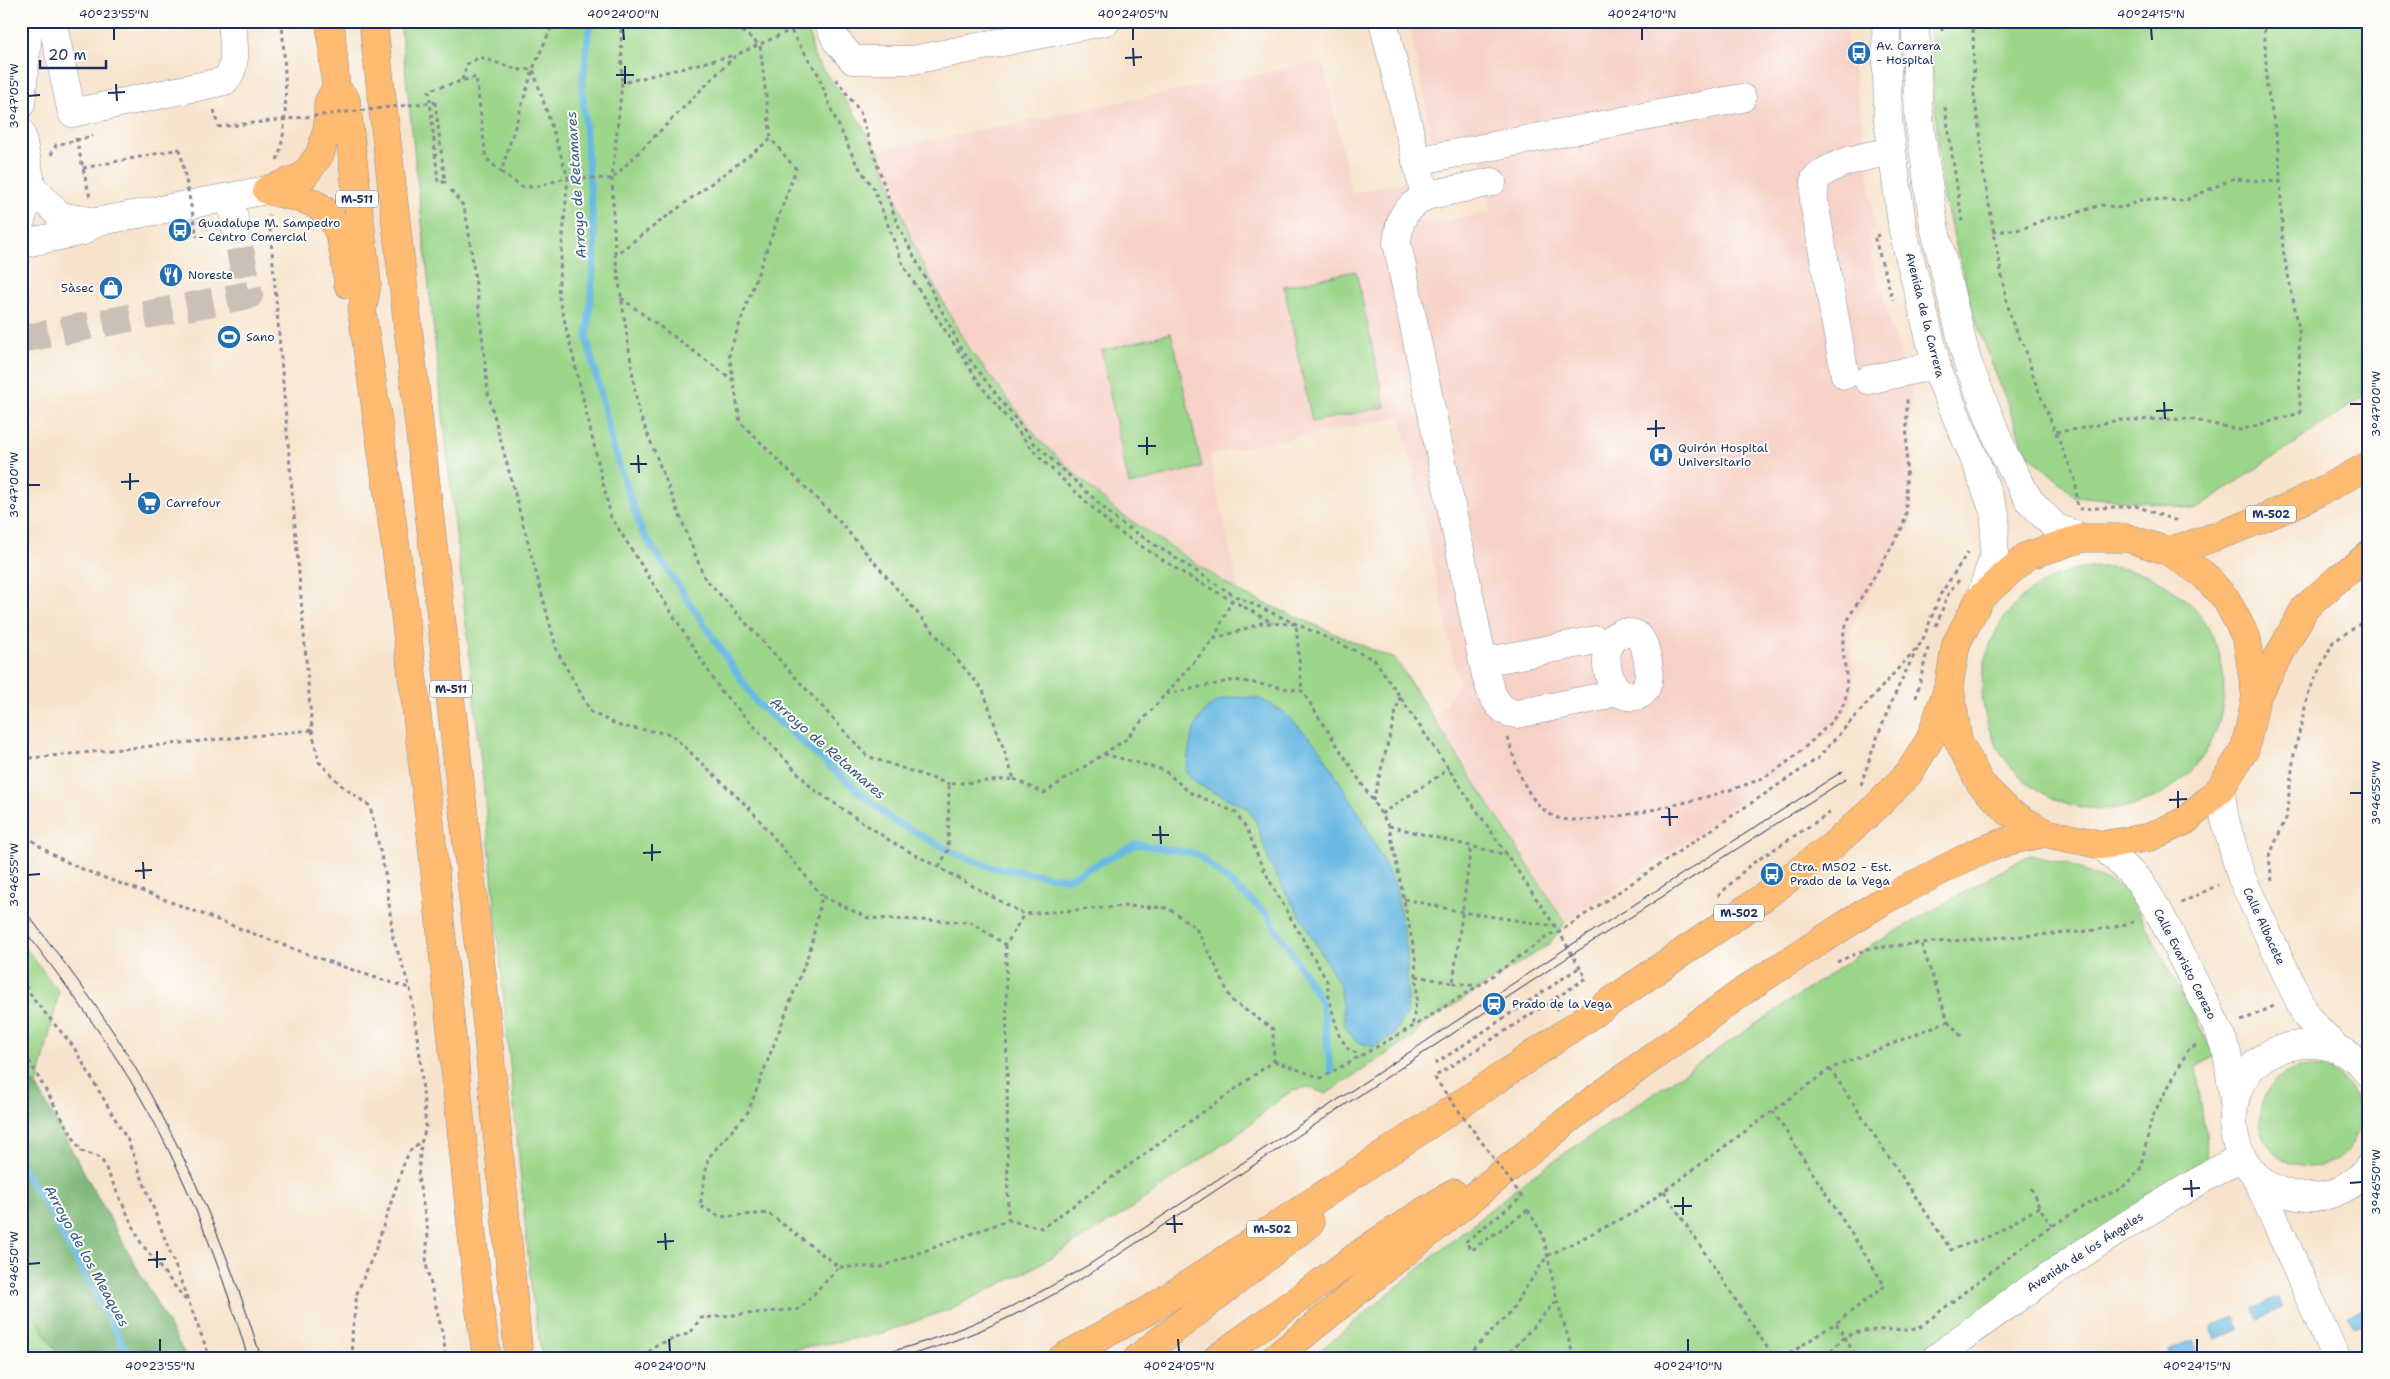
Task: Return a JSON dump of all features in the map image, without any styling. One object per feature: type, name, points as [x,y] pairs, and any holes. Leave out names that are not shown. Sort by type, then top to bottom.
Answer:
[{"type":"highway","name":"M-511","points":[[330,21],[336,88],[346,100],[367,284],[362,312],[406,617],[430,824],[480,1312],[487,1358]]},
{"type":"highway","name":"M-511","points":[[373,21],[481,964],[519,1358]]},
{"type":"highway","points":[[267,190],[304,176],[320,154],[328,126],[328,103],[336,88]]},
{"type":"highway","points":[[267,190],[310,201],[333,219],[344,249],[349,288],[362,312]]},
{"type":"highway","name":"M-502","points":[[2168,551],[2204,542],[2285,508],[2369,465]]},
{"type":"highway","name":"M-502","points":[[1062,1358],[1154,1306],[1477,1093],[1765,896],[1832,846],[1878,805],[1909,773],[1930,739],[1949,685],[1956,644],[1980,598],[2027,556],[2082,538],[2127,538],[2168,551],[2202,574],[2226,599],[2247,639],[2256,697]]},
{"type":"highway","name":"M-502","points":[[1949,685],[1958,740],[1980,783],[2009,812],[2045,833],[2102,844],[2150,837],[2185,821],[2220,789],[2245,749],[2256,697],[2305,608],[2369,555]]},
{"type":"highway","name":"M-502","points":[[1217,1358],[1371,1246],[1584,1107],[1752,985],[1881,902],[1976,853],[2008,840],[2045,833]]},
{"type":"highway","name":"M-502","points":[[1138,1358],[1477,1093]]},
{"type":"highway","name":"M-502","points":[[1275,1358],[1584,1107]]},
{"type":"street","points":[[21,104],[29,21]]},
{"type":"street","points":[[52,21],[72,113],[225,82],[231,75],[234,63],[232,21]]},
{"type":"street","points":[[828,21],[836,40],[853,60],[913,60],[1107,21]]},
{"type":"street","points":[[1383,21],[1425,196]]},
{"type":"street","name":"Avenida de la Carrera","points":[[1886,21],[1888,120],[1904,231],[1936,365],[1995,514],[1994,556],[1980,598]]},
{"type":"street","points":[[1915,21],[1919,119],[1934,226],[1967,361],[2004,454],[2030,500],[2055,528],[2082,538]]},
{"type":"street","points":[[1416,161],[1742,98]]},
{"type":"street","points":[[21,133],[32,187],[21,220]]},
{"type":"street","points":[[1892,151],[1849,160],[1829,167],[1815,179],[1814,202],[1856,377],[1902,374],[1936,365]]},
{"type":"street","points":[[1492,182],[1425,196],[1409,208],[1399,221],[1397,243],[1489,687],[1498,704],[1512,714],[1529,713],[1600,698],[1615,690]]},
{"type":"street","points":[[32,187],[60,216],[96,222],[267,190]]},
{"type":"street","points":[[230,197],[236,229]]},
{"type":"street","points":[[21,244],[83,231],[96,222]]},
{"type":"street","points":[[1483,662],[1596,640]]},
{"type":"street","name":"Calle Albacete","points":[[2220,789],[2241,876],[2306,1016],[2337,1048]]},
{"type":"street","name":"Calle Evaristo Cerezo","points":[[2102,844],[2140,882],[2160,914],[2219,1031],[2227,1053],[2234,1100]]},
{"type":"street","points":[[2336,1358],[2234,1138],[2232,1119],[2234,1100],[2245,1076],[2264,1058],[2286,1046],[2312,1043],[2337,1048],[2367,1068]]},
{"type":"street","points":[[2248,1167],[2275,1190],[2298,1197],[2322,1196],[2344,1189],[2363,1175],[2369,1167]]},
{"type":"street","name":"Avenida de los Ángeles","points":[[1936,1358],[2000,1308],[2109,1235],[2248,1167]]},
{"type":"path","points":[[282,21],[284,69],[283,144],[267,190],[312,730],[318,762],[342,787],[370,806],[386,878],[393,938],[410,988],[420,1056],[426,1128],[422,1140],[418,1177],[428,1231],[426,1264],[444,1340],[446,1358]]},
{"type":"path","points":[[501,172],[533,69],[554,21]]},
{"type":"path","points":[[621,21],[622,83],[612,179],[615,255],[638,410],[704,577],[867,756],[948,784],[1014,779],[1044,793],[1125,740],[1214,639],[1232,600]]},
{"type":"path","points":[[729,21],[760,44],[771,140],[796,169],[729,353],[740,422],[840,522],[983,690],[1014,779]]},
{"type":"path","points":[[774,21],[789,24],[797,21]]},
{"type":"path","points":[[622,83],[736,55],[809,21]]},
{"type":"path","points":[[1942,21],[1942,39]]},
{"type":"path","points":[[1973,21],[1974,96],[1993,232],[2012,322],[2025,348],[2035,382],[2076,482],[2078,509]]},
{"type":"path","points":[[2056,432],[2118,420],[2136,419],[2190,419],[2240,430],[2300,413],[2299,329],[2283,250],[2279,149],[2267,87],[2264,21]]},
{"type":"path","points":[[791,31],[818,74],[830,106],[856,162],[874,189],[904,267],[982,387],[1038,456],[1116,530],[1188,576],[1273,623]]},
{"type":"path","points":[[218,127],[405,106],[425,103],[435,102],[445,182],[438,182],[432,127],[431,108],[430,99],[429,90],[476,77],[486,158],[501,172],[522,186],[540,186],[568,177],[612,179],[736,55]]},
{"type":"path","points":[[462,80],[467,64],[480,57],[518,70],[533,69]]},
{"type":"path","points":[[533,69],[568,177],[558,293],[611,517],[720,691],[813,789],[892,842],[1024,914],[1127,906],[1168,908],[1195,927],[1218,970],[1231,1000],[1273,1029],[1274,1061]]},
{"type":"path","points":[[831,73],[860,112],[896,222],[962,350],[1034,443],[1118,521],[1233,595],[1375,660],[1559,932],[1580,967],[1586,978],[1434,1077],[1522,1197],[1465,1242],[1472,1250],[1528,1210],[1542,1235],[1557,1300],[1574,1358]]},
{"type":"path","points":[[1934,226],[1962,220],[1945,104]]},
{"type":"path","points":[[72,113],[96,222]]},
{"type":"path","points":[[615,255],[771,140]]},
{"type":"path","points":[[83,168],[180,150],[197,237]]},
{"type":"path","points":[[1993,232],[2022,229],[2048,218],[2067,216],[2101,205],[2122,208],[2144,199],[2184,201],[2232,179],[2280,182]]},
{"type":"path","points":[[452,190],[464,207],[468,227],[480,314],[488,393],[557,651],[591,712],[620,726],[671,734],[751,810],[822,896],[868,918],[971,922],[1006,945]]},
{"type":"path","points":[[1895,308],[1874,236],[1904,231]]},
{"type":"path","points":[[621,298],[734,380]]},
{"type":"path","points":[[1498,704],[1525,787],[1538,804],[1555,817],[1573,820],[1594,820],[1644,811],[1748,784],[1766,776],[1782,764],[1828,726],[1846,700],[1847,681],[1843,638],[1847,620],[1903,526],[1906,513],[1907,392],[1902,374]]},
{"type":"path","points":[[2070,505],[2078,509],[2136,506],[2186,524]]},
{"type":"path","points":[[1859,793],[1873,747],[1897,686],[1922,642],[1940,595],[1973,548],[1972,556]]},
{"type":"path","points":[[1934,630],[1949,592],[1960,579]]},
{"type":"path","points":[[2273,890],[2269,858],[2286,818],[2294,754],[2309,691],[2333,642],[2369,618]]},
{"type":"path","points":[[1214,639],[1262,623],[1296,624]]},
{"type":"path","points":[[1296,624],[1302,691],[1389,826],[1415,955],[1416,997],[1412,1027]]},
{"type":"path","points":[[1274,1061],[1321,1078],[1412,1027],[1478,986],[1551,934],[1559,932],[1817,759],[1922,642],[1930,642],[1916,701]]},
{"type":"path","points":[[1166,694],[1234,680],[1302,691]]},
{"type":"path","points":[[1373,801],[1400,696]]},
{"type":"path","points":[[21,759],[312,730]]},
{"type":"path","points":[[1104,754],[1164,770],[1189,792],[1235,812],[1248,831],[1259,860],[1274,889],[1327,981],[1329,999],[1339,1035],[1348,1049],[1361,1056]]},
{"type":"path","points":[[1381,814],[1449,769]]},
{"type":"path","points":[[939,867],[948,850],[948,784]]},
{"type":"path","points":[[1716,898],[1750,865],[1836,809]]},
{"type":"path","points":[[1389,826],[1507,855]]},
{"type":"path","points":[[21,829],[54,854],[99,877],[134,888],[340,967],[410,988]]},
{"type":"path","points":[[1453,983],[1471,846]]},
{"type":"path","points":[[1829,965],[1867,950],[1921,942],[2080,932],[2115,927],[2160,914],[2241,876],[2269,858]]},
{"type":"path","points":[[822,896],[810,950],[748,1112],[708,1158],[700,1206],[721,1217],[768,1214],[839,1267],[881,1267],[1008,1220],[1042,1228],[1274,1061]]},
{"type":"path","points":[[1404,899],[1462,912],[1554,926]]},
{"type":"path","points":[[1008,1220],[1006,945],[1024,914]]},
{"type":"path","points":[[1921,942],[1948,1021],[1961,1036]]},
{"type":"path","points":[[1435,1064],[1580,967]]},
{"type":"path","points":[[1416,976],[1478,986]]},
{"type":"path","points":[[21,980],[73,1046],[128,1141],[210,1358]]},
{"type":"path","points":[[1826,1358],[1845,1338],[1868,1331],[1904,1331],[1920,1328],[2035,1237],[2087,1204],[2122,1188],[2140,1170],[2152,1117],[2188,1050],[2219,1031],[2296,995]]},
{"type":"path","points":[[1560,1013],[1566,1009]]},
{"type":"path","points":[[1460,1358],[1475,1348],[1508,1316],[1547,1256],[1637,1211],[1830,1069],[1948,1021]]},
{"type":"path","points":[[21,1048],[81,1151],[101,1158],[141,1244],[190,1306]]},
{"type":"path","points":[[1830,1069],[1951,1250],[1993,1235],[2040,1207]]},
{"type":"path","points":[[1773,1111],[1885,1286],[1836,1323],[1783,1358]]},
{"type":"path","points":[[353,1358],[352,1335],[357,1294],[375,1251],[404,1163],[410,1151],[422,1140]]},
{"type":"path","points":[[1514,1192],[1522,1186]]},
{"type":"path","points":[[2031,1188],[2052,1226]]},
{"type":"path","points":[[1664,1191],[1774,1358]]},
{"type":"path","points":[[642,1358],[656,1345],[690,1333],[701,1318],[800,1308],[839,1267]]},
{"type":"path","points":[[1505,1358],[1557,1300]]},
{"type":"path","points":[[1836,1323],[1857,1358]]},
{"type":"path","points":[[1833,1350],[1833,1358]]},
{"type":"shaded area","name":"Quirón Hospital Universitario","points":[[1409,21],[1844,21],[1861,115],[1875,228],[1869,232],[1871,259],[1911,390],[1912,520],[1856,617],[1849,637],[1854,674],[1851,706],[1833,731],[1788,767],[1688,840],[1565,923],[1435,721],[1459,682],[1401,417],[1209,454],[1239,592],[1116,511],[1040,441],[967,347],[918,256],[878,151],[1323,61],[1352,193],[1408,181],[1420,226],[1491,212],[1475,131],[1432,139]]},
{"type":"green space","points":[[400,21],[807,21],[814,57],[851,108],[878,151],[918,256],[967,346],[1040,441],[1116,511],[1239,592],[1396,660],[1565,923],[1548,945],[1421,1026],[1416,1035],[1326,1094],[1308,1087],[1292,1091],[1239,1133],[1120,1216],[1033,1268],[950,1309],[876,1335],[742,1358],[542,1358],[532,1296],[483,781]]},
{"type":"green space","points":[[1928,21],[2369,21],[2369,393],[2195,510],[2163,504],[2075,496],[2026,452],[1973,314],[1942,189]]},
{"type":"green space","points":[[1356,271],[1385,407],[1312,422],[1284,286]]},
{"type":"green space","points":[[1171,333],[1202,467],[1129,485],[1101,351]]},
{"type":"green space","points":[[2103,567],[2138,572],[2160,581],[2180,595],[2196,611],[2210,631],[2219,653],[2224,688],[2219,723],[2210,745],[2196,765],[2180,781],[2160,795],[2138,804],[2103,809],[2068,804],[2046,795],[2026,781],[2010,765],[1996,745],[1987,723],[1982,688],[1987,653],[1996,631],[2010,611],[2026,595],[2046,581],[2068,572]]},
{"type":"green space","points":[[2029,855],[2066,863],[2126,889],[2215,1056],[2196,1067],[2208,1157],[1930,1358],[1311,1358],[1527,1179],[1874,944]]},
{"type":"green space","points":[[21,942],[59,992],[37,1087],[21,1074]]},
{"type":"green space","points":[[2310,1067],[2329,1071],[2345,1082],[2356,1098],[2360,1117],[2356,1136],[2345,1152],[2329,1163],[2310,1167],[2291,1163],[2275,1152],[2264,1136],[2260,1117],[2264,1098],[2275,1082],[2291,1071]]},
{"type":"green space","points":[[21,1074],[37,1087],[187,1358],[60,1358],[21,1294]]},
{"type":"green space","points":[[21,1294],[60,1358],[21,1358]]},
{"type":"water","points":[[1228,698],[1258,698],[1283,711],[1318,746],[1363,820],[1396,888],[1407,952],[1407,1014],[1392,1036],[1372,1047],[1356,1041],[1345,1026],[1339,983],[1270,865],[1256,821],[1246,807],[1197,784],[1186,773],[1194,729],[1205,711],[1214,704]]},
{"type":"water","points":[[2277,1298],[2282,1309],[2258,1320],[2253,1308]]},
{"type":"water","points":[[2369,1306],[2369,1321],[2354,1327],[2348,1315]]},
{"type":"water","points":[[2234,1317],[2240,1329],[2216,1339],[2211,1327]]},
{"type":"water","points":[[2192,1340],[2197,1353],[2185,1358],[2172,1358],[2168,1350]]},
{"type":"waterway","name":"Arroyo de Retamares","points":[[590,21],[582,88],[595,248],[587,339],[615,453],[642,532],[757,703],[892,820],[948,850],[990,867],[1067,879],[1137,844],[1197,854],[1268,915],[1322,1003],[1331,1072]]},
{"type":"waterway","name":"Arroyo de los Meaques","points":[[21,1167],[50,1212],[130,1358]]},
{"type":"tunnel","points":[[21,339],[249,295],[236,229]]},
{"type":"tram line","points":[[865,1358],[924,1342],[981,1320],[1036,1294],[1090,1264],[1568,947],[1843,771]]},
{"type":"tram line","points":[[899,1358],[925,1351],[1000,1322],[1048,1298],[1094,1271],[1573,954],[1846,779]]},
{"type":"tram line","points":[[21,906],[91,999],[150,1093],[187,1166],[220,1241],[261,1358]]},
{"type":"tram line","points":[[21,926],[71,992],[107,1044],[159,1131],[194,1205],[209,1242],[248,1358]]},
{"type":"place","name":"Av. Carrera - Hospital","points":[[1859,53]]},
{"type":"place","name":"Guadalupe M. Sampedro - Centro Comercial","points":[[180,230]]},
{"type":"place","name":"Noreste","points":[[171,275]]},
{"type":"place","name":"5àsec","points":[[111,288]]},
{"type":"place","name":"Sano","points":[[229,337]]},
{"type":"place","name":"Quirón Hospital Universitario","points":[[1661,455]]},
{"type":"place","name":"Carrefour","points":[[149,503]]},
{"type":"place","name":"Ctra. M502 - Est. Prado de la Vega","points":[[1772,874]]},
{"type":"place","name":"Prado de la Vega","points":[[1494,1004]]}]
